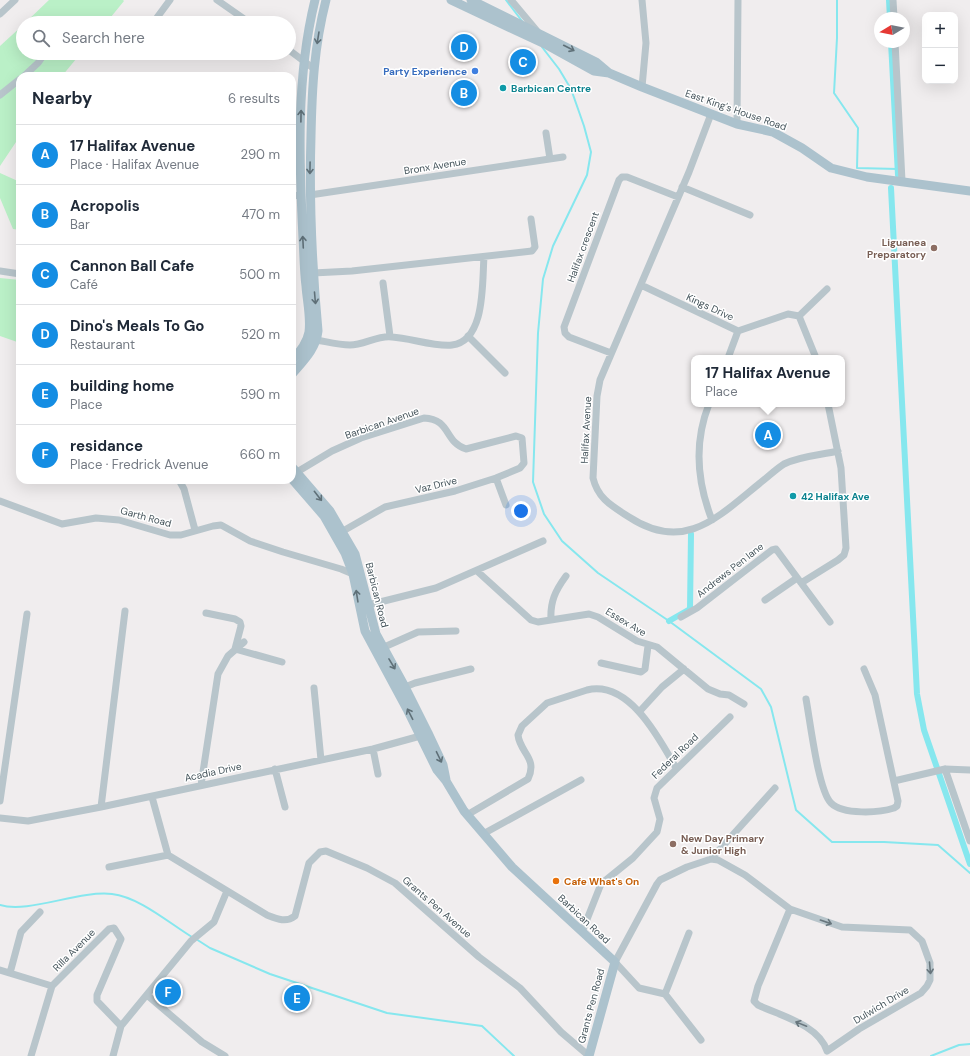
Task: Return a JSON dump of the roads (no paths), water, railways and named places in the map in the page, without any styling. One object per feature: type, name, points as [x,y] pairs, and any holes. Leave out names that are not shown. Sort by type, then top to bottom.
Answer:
[{"type":"main road","points":[[296,355],[307,340],[309,318],[304,274],[301,195],[301,92],[306,37],[315,0]]},
{"type":"main road","points":[[296,369],[311,352],[317,340],[318,331],[313,273],[301,195],[313,68],[326,0]]},
{"type":"main road","name":"East King's House Road","points":[[451,0],[546,45],[594,71],[609,73]]},
{"type":"main road","name":"East King's House Road","points":[[472,0],[509,20],[536,31],[596,62],[609,73],[642,88],[737,124],[773,132],[802,148],[831,168],[867,177],[970,191]]},
{"type":"main road","name":"Barbican Road","points":[[296,475],[330,512],[343,531],[360,570],[371,620],[382,648],[405,687],[425,735]]},
{"type":"main road","name":"Barbican Road","points":[[296,476],[324,516],[345,553],[353,574],[365,631],[443,765],[446,781],[468,815],[512,867],[615,962]]},
{"type":"main road","name":"Grants Pen Road","points":[[589,1056],[615,962]]},
{"type":"street","points":[[0,14],[15,0]]},
{"type":"street","points":[[158,16],[170,0]]},
{"type":"street","points":[[217,0],[240,16]]},
{"type":"street","points":[[511,0],[536,31]]},
{"type":"street","points":[[642,0],[646,43],[642,88]]},
{"type":"street","points":[[737,124],[738,0]]},
{"type":"street","points":[[893,0],[894,12]]},
{"type":"street","points":[[895,48],[902,181]]},
{"type":"street","points":[[296,55],[313,68]]},
{"type":"street","points":[[28,72],[40,60]]},
{"type":"street","points":[[0,96],[16,82]]},
{"type":"street","name":"Halifax Avenue","points":[[711,114],[678,197],[600,380],[597,396],[594,478],[596,489],[604,502],[643,526],[673,533],[687,531],[721,515],[784,465],[838,451]]},
{"type":"street","points":[[546,133],[550,159]]},
{"type":"street","name":"Bronx Avenue","points":[[301,195],[563,157]]},
{"type":"street","name":"Halifax crescent","points":[[611,353],[569,337],[565,333],[564,327],[619,180],[622,177],[627,177],[678,197]]},
{"type":"street","points":[[682,187],[750,215]]},
{"type":"street","points":[[313,273],[352,271],[532,251],[535,247],[531,218]]},
{"type":"street","points":[[317,340],[349,345],[390,336],[453,345],[468,336],[476,326],[480,315],[484,257]]},
{"type":"street","points":[[0,271],[16,273]]},
{"type":"street","points":[[383,283],[390,336]]},
{"type":"street","name":"Kings Drive","points":[[641,285],[738,331],[788,314],[799,316]]},
{"type":"street","points":[[815,355],[799,316],[827,289]]},
{"type":"street","points":[[729,355],[738,331]]},
{"type":"street","points":[[468,336],[505,373]]},
{"type":"street","points":[[708,407],[702,430],[699,455],[702,491],[712,520]]},
{"type":"street","points":[[765,600],[844,555],[846,548],[843,497],[838,451],[829,407]]},
{"type":"street","name":"Barbican Avenue","points":[[296,472],[332,451],[354,441],[424,418],[432,418],[440,422],[459,447],[466,449],[518,436],[522,440],[523,452]]},
{"type":"street","name":"Vaz Drive","points":[[343,531],[385,507],[456,491],[496,478],[520,468],[524,463],[523,452]]},
{"type":"street","points":[[496,478],[506,504]]},
{"type":"street","points":[[182,484],[195,530]]},
{"type":"street","name":"Garth Road","points":[[0,501],[62,524],[96,518],[119,520],[170,535],[181,535],[195,530],[221,525],[250,541],[353,574]]},
{"type":"street","points":[[368,604],[436,588],[543,541]]},
{"type":"street","name":"Andrews Pen lane","points":[[681,618],[697,608],[772,550],[776,549],[830,622]]},
{"type":"street","name":"Essex Ave","points":[[477,571],[531,620],[538,622],[594,615],[637,641],[648,646],[657,647],[708,689],[729,696],[744,704]]},
{"type":"street","points":[[552,620],[551,602],[557,588],[566,576]]},
{"type":"street","points":[[100,807],[125,611]]},
{"type":"street","points":[[206,613],[235,619],[240,622],[241,626],[235,649]]},
{"type":"street","points":[[0,801],[27,614]]},
{"type":"street","points":[[382,648],[418,632],[456,631]]},
{"type":"street","points":[[201,785],[218,674],[235,649],[244,642]]},
{"type":"street","points":[[601,663],[641,672],[645,669],[648,646]]},
{"type":"street","points":[[235,649],[282,662]]},
{"type":"street","points":[[405,687],[415,683],[471,669]]},
{"type":"street","points":[[640,711],[662,687],[684,669]]},
{"type":"street","points":[[806,699],[823,789],[831,803],[844,810],[858,812],[891,809],[897,806],[898,801],[875,695],[864,669]]},
{"type":"street","points":[[314,688],[322,760]]},
{"type":"street","points":[[468,815],[528,779],[532,766],[518,735],[522,726],[547,703],[594,688],[609,691],[640,711],[655,730],[676,768]]},
{"type":"street","name":"Federal Road","points":[[582,932],[601,884],[634,858],[657,832],[660,824],[654,793],[676,768],[730,717]]},
{"type":"street","name":"Acadia Drive","points":[[0,818],[28,821],[152,797],[201,785],[373,749],[425,735]]},
{"type":"street","points":[[373,749],[378,774]]},
{"type":"street","points":[[275,769],[285,806]]},
{"type":"street","points":[[894,781],[945,769],[970,770]]},
{"type":"street","points":[[945,769],[970,841]]},
{"type":"street","points":[[483,834],[582,780]]},
{"type":"street","points":[[701,1040],[665,994],[639,988],[615,962],[656,884],[660,880],[687,867],[711,859],[775,788]]},
{"type":"street","points":[[109,867],[168,855],[152,797]]},
{"type":"street","name":"Grants Pen Avenue","points":[[168,855],[267,915],[280,920],[288,920],[295,916],[309,863],[320,852],[326,851],[367,868],[395,884],[479,957],[520,988],[561,1032],[589,1056]]},
{"type":"street","name":"Dulwich Drive","points":[[711,859],[726,863],[790,909],[842,927],[910,930],[922,941],[930,963],[930,980],[921,993],[859,1029],[826,1053]]},
{"type":"street","points":[[113,1056],[122,1026],[191,942],[214,922],[227,891]]},
{"type":"street","points":[[790,909],[758,986],[754,1001],[758,1005],[810,1028],[822,1039],[826,1053]]},
{"type":"street","points":[[10,973],[21,932],[40,912]]},
{"type":"street","name":"Rilla Avenue","points":[[52,986],[109,929],[114,928],[121,939],[97,995],[97,1001],[122,1026]]},
{"type":"street","points":[[665,994],[690,933]]},
{"type":"street","points":[[0,970],[52,986],[31,1056]]},
{"type":"street","points":[[147,995],[202,1042],[225,1056]]},
{"type":"waterway","points":[[506,0],[522,21]]},
{"type":"waterway","points":[[837,0],[837,38],[834,93],[858,128],[857,168],[898,169]]},
{"type":"waterway","points":[[889,0],[890,12]]},
{"type":"waterway","points":[[542,47],[559,69],[571,89],[591,152],[587,175],[553,246],[543,279],[538,333],[533,482],[544,514],[562,541],[598,573],[669,621],[761,689],[771,707],[796,810],[832,842],[884,842],[938,845],[970,873]]},
{"type":"waterway","points":[[891,48],[898,175]]},
{"type":"waterway","points":[[891,188],[917,694],[924,730],[970,864]]},
{"type":"waterway","points":[[669,621],[690,609],[691,534]]},
{"type":"waterway","points":[[0,905],[25,907],[85,895],[112,894],[122,896],[143,905],[192,937]]},
{"type":"waterway","points":[[196,939],[210,948],[270,974],[387,1013],[482,1026],[514,1056]]},
{"type":"waterway","points":[[931,1056],[959,1045],[970,1044]]},
{"type":"place","name":"Dino's Meals To Go","points":[[464,47]]},
{"type":"place","name":"Cannon Ball Cafe","points":[[523,62]]},
{"type":"place","name":"Party Experience","points":[[475,71]]},
{"type":"place","name":"Barbican Centre","points":[[503,88]]},
{"type":"place","name":"Acropolis","points":[[464,93]]},
{"type":"place","name":"Liguanea Preparatory","points":[[934,248]]},
{"type":"place","name":"17 Halifax Avenue","points":[[768,435]]},
{"type":"place","name":"42 Halifax Ave","points":[[793,496]]},
{"type":"place","name":"New Day Primary & Junior High","points":[[673,844]]},
{"type":"place","name":"Cafe What's On","points":[[556,881]]},
{"type":"place","name":"residance","points":[[168,992]]},
{"type":"place","name":"building home","points":[[297,998]]}]
